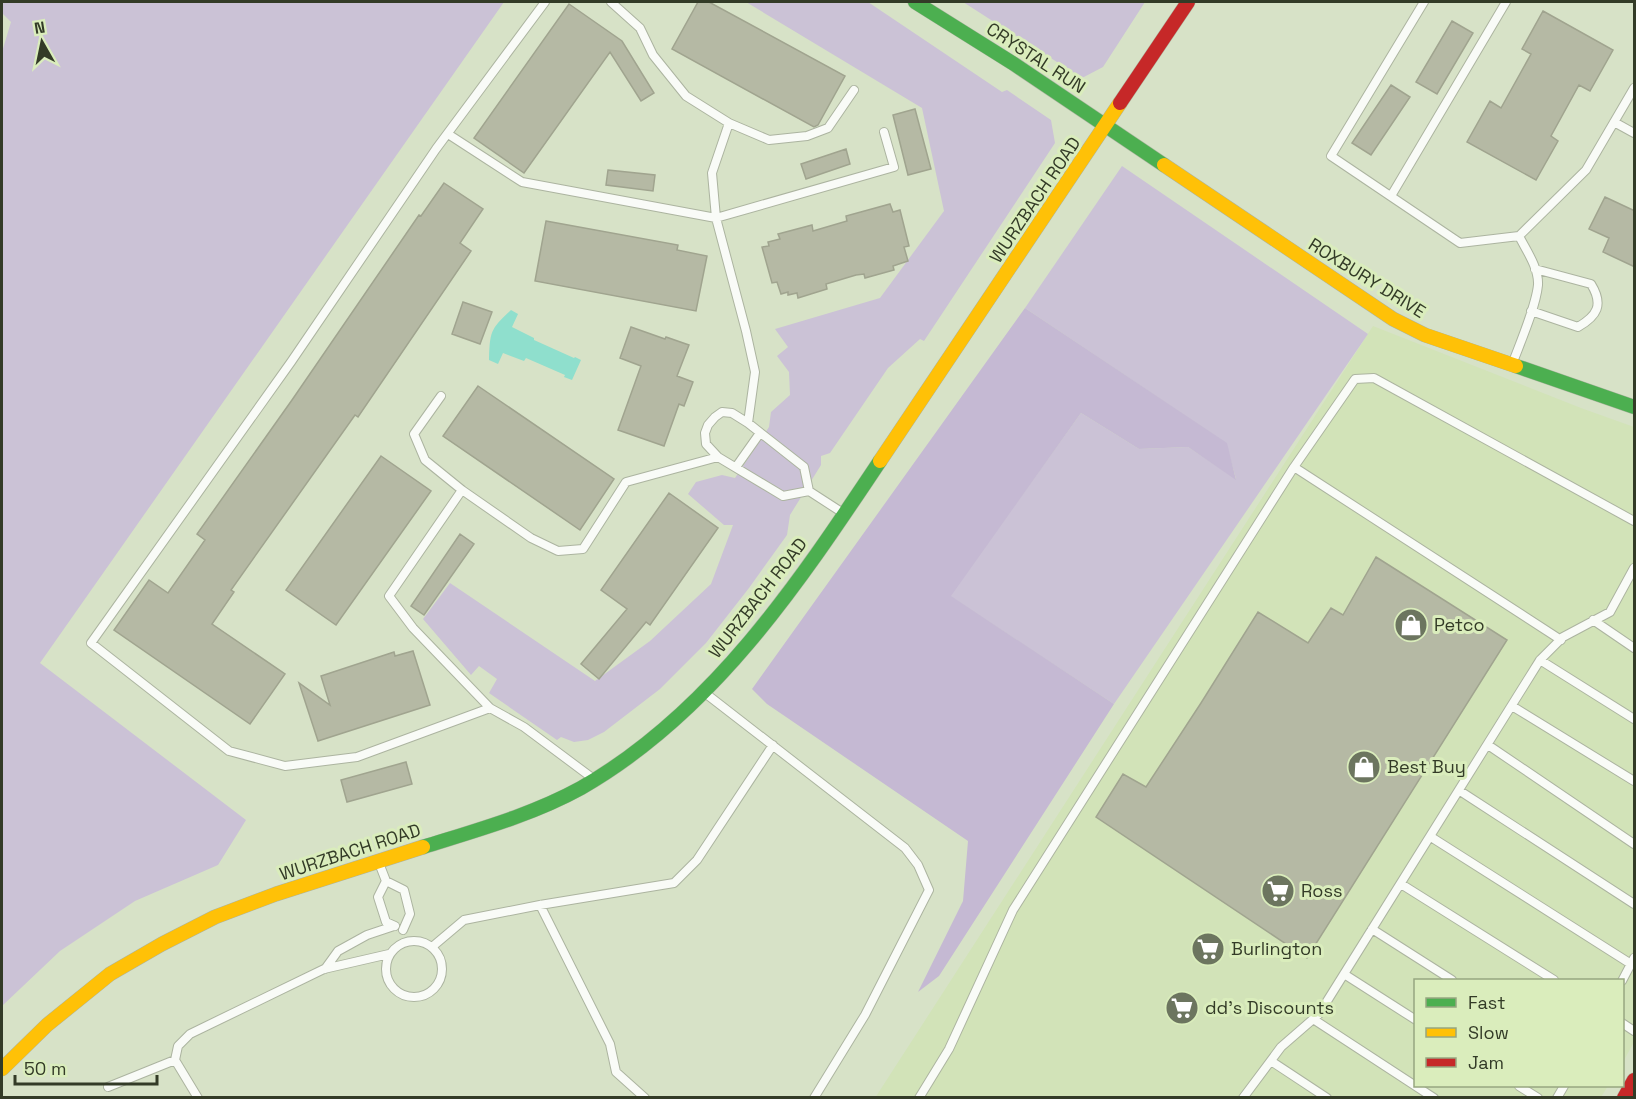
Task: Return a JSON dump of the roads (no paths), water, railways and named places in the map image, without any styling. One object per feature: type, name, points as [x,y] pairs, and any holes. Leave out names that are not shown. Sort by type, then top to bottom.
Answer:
[{"type":"main road","name":"CRYSTAL RUN","points":[[915,2],[933,8],[1107,126]]},
{"type":"main road","name":"WURZBACH ROAD","points":[[2,1069],[47,1025],[110,974],[162,944],[215,917],[276,894],[518,817],[580,788],[644,745],[684,713],[752,641],[844,514],[1107,126],[1188,2]]},
{"type":"main road","name":"ROXBURY DRIVE","points":[[1107,126],[1393,319],[1425,335],[1635,407]]},
{"type":"main road","points":[[1624,1098],[1635,1080]]},
{"type":"lane","points":[[490,708],[357,757],[285,766],[229,751],[91,643],[291,362],[448,134],[545,2]]},
{"type":"lane","points":[[610,2],[640,28],[653,55],[686,96],[729,123],[769,140],[807,136],[828,128],[854,90]]},
{"type":"lane","points":[[1424,2],[1331,156],[1460,243],[1519,236],[1586,170],[1635,88]]},
{"type":"lane","points":[[1391,196],[1506,2]]},
{"type":"lane","points":[[1614,122],[1635,133]]},
{"type":"lane","points":[[729,123],[712,173],[716,218],[755,372],[748,423]]},
{"type":"lane","points":[[448,134],[522,182],[716,218],[894,167],[884,132]]},
{"type":"lane","points":[[1512,365],[1538,284],[1535,269],[1519,236]]},
{"type":"lane","points":[[1531,311],[1578,327],[1592,319],[1597,309],[1597,294],[1591,284],[1535,269]]},
{"type":"lane","points":[[919,1098],[949,1049],[1013,910],[1294,467],[1355,379],[1374,378],[1635,521]]},
{"type":"lane","points":[[441,396],[414,434],[425,460],[462,490],[531,538],[558,551],[583,549],[626,482],[718,457]]},
{"type":"lane","points":[[809,491],[804,467],[748,423],[732,413],[722,412],[708,425],[705,433],[706,444],[718,457],[783,496],[809,491],[844,514]]},
{"type":"lane","points":[[736,467],[760,433]]},
{"type":"lane","points":[[1294,467],[1561,640]]},
{"type":"lane","points":[[462,490],[389,596],[413,628],[490,708],[524,727],[594,779]]},
{"type":"lane","points":[[1243,1098],[1281,1047],[1319,1014],[1540,660],[1561,640],[1610,612],[1635,568]]},
{"type":"lane","points":[[1593,620],[1635,648]]},
{"type":"lane","points":[[1540,660],[1635,719]]},
{"type":"lane","points":[[705,692],[905,848],[918,865],[929,890],[865,1015],[814,1098]]},
{"type":"lane","points":[[1512,706],[1635,781]]},
{"type":"lane","points":[[432,947],[464,920],[674,883],[697,860],[773,745]]},
{"type":"lane","points":[[1488,745],[1635,844]]},
{"type":"lane","points":[[1460,791],[1635,904]]},
{"type":"lane","points":[[1431,837],[1633,961],[1624,979]]},
{"type":"lane","points":[[378,862],[386,881],[404,890],[410,914],[403,930],[407,941]]},
{"type":"lane","points":[[386,881],[378,897],[386,922],[403,930]]},
{"type":"lane","points":[[1401,884],[1551,979]]},
{"type":"lane","points":[[540,905],[610,1044],[616,1072],[645,1098]]},
{"type":"lane","points":[[324,969],[338,951],[367,935],[394,926]]},
{"type":"lane","points":[[1372,929],[1449,979]]},
{"type":"lane","points":[[407,941],[417,941],[432,947],[441,962],[441,979],[430,993],[423,996],[405,996],[391,987],[385,971],[389,954],[395,948],[407,941]]},
{"type":"lane","points":[[198,1098],[175,1060],[178,1046],[190,1034],[324,969],[389,954]]},
{"type":"lane","points":[[1344,974],[1414,1019]]},
{"type":"lane","points":[[1313,1019],[1414,1085]]},
{"type":"lane","points":[[108,1087],[175,1060]]},
{"type":"lane","points":[[1271,1060],[1327,1098]]},
{"type":"lane","points":[[1417,1087],[1434,1098]]},
{"type":"lane","points":[[1521,1087],[1538,1098]]},
{"type":"water","points":[[511,310],[518,314],[512,327],[534,340],[581,360],[572,380],[526,358],[524,361],[503,353],[498,364],[489,360],[492,332]]},
{"type":"place","name":"Petco","points":[[1411,625]]},
{"type":"place","name":"Best Buy","points":[[1364,767]]},
{"type":"place","name":"Ross","points":[[1278,891]]},
{"type":"place","name":"Burlington","points":[[1208,949]]},
{"type":"place","name":"dd's Discounts","points":[[1182,1008]]}]
